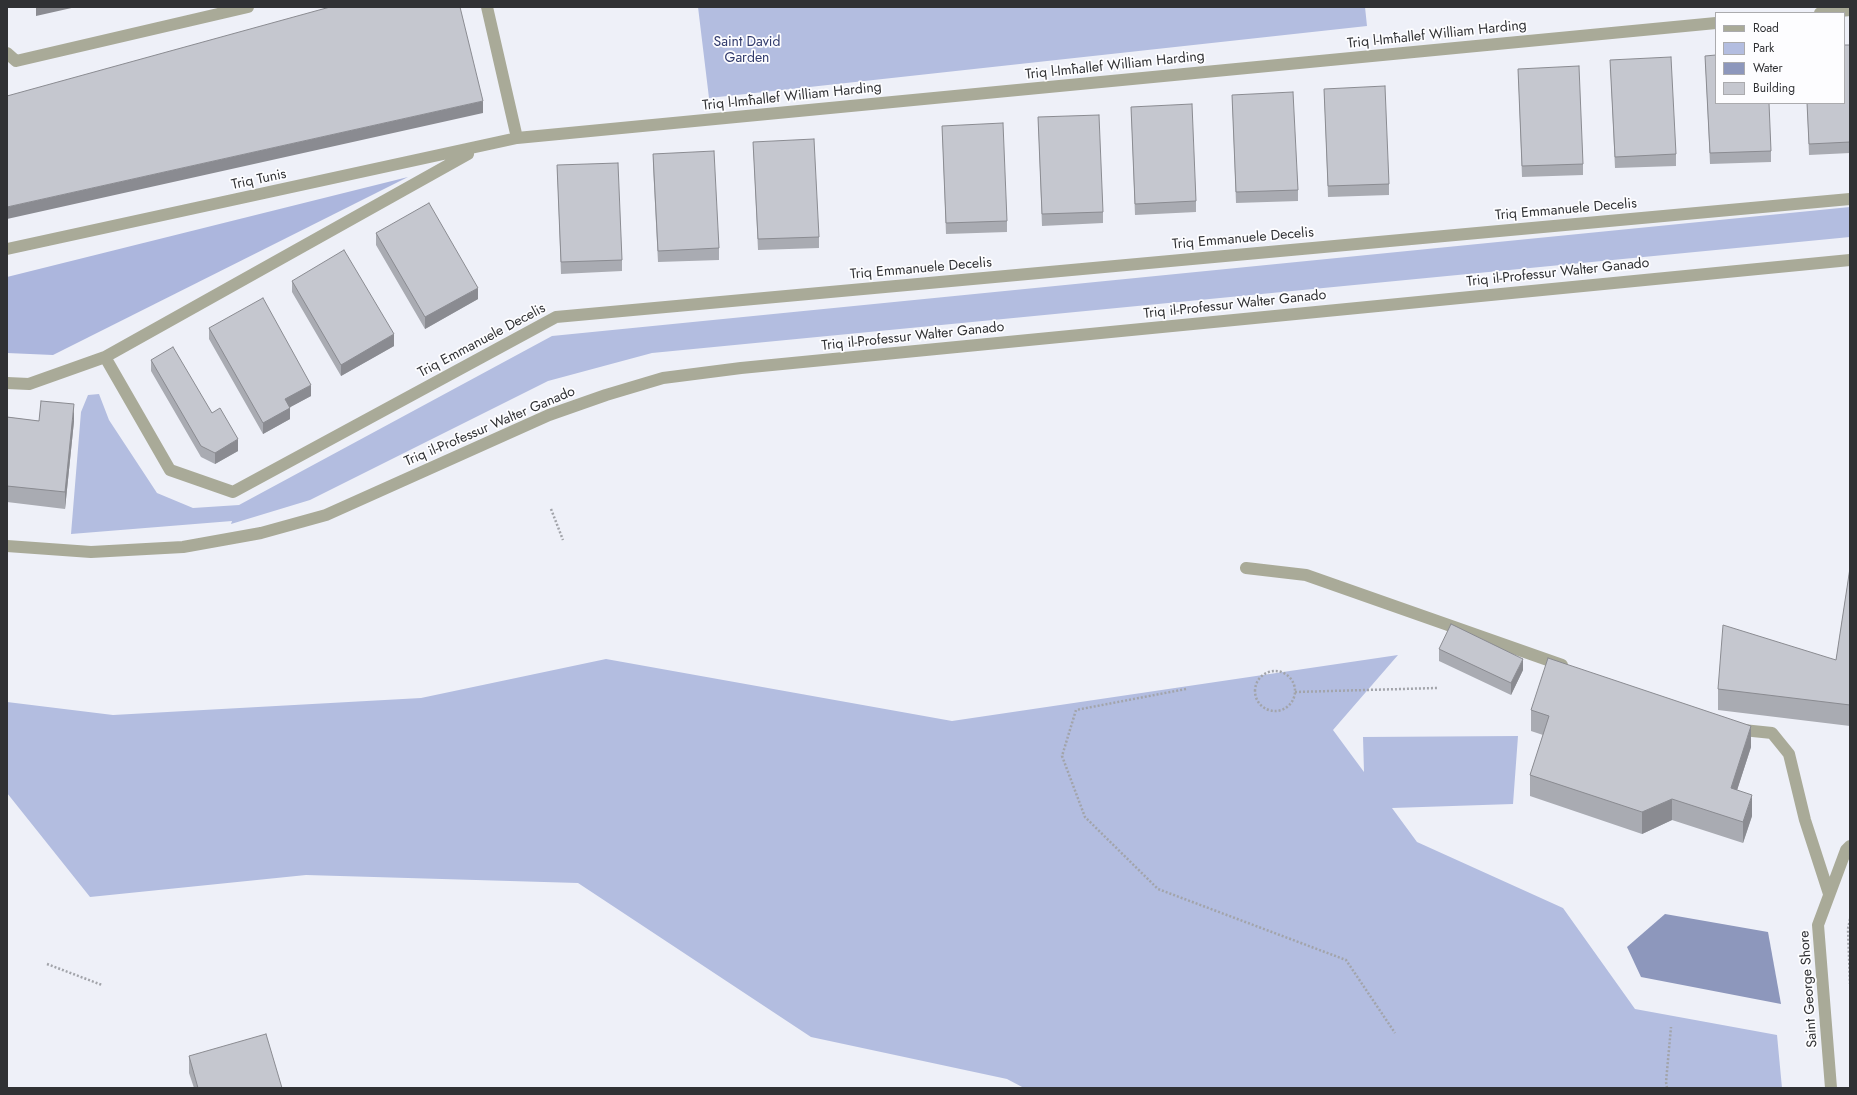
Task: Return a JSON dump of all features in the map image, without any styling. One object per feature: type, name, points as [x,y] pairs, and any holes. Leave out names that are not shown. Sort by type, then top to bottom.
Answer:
[{"type":"street","points":[[7,53],[16,61],[248,7]]},
{"type":"street","points":[[487,7],[517,138]]},
{"type":"street","points":[[1828,12],[1843,10]]},
{"type":"street","name":"Triq l-Imħallef William Harding","points":[[517,138],[1715,23]]},
{"type":"street","name":"Triq Tunis","points":[[7,249],[517,138]]},
{"type":"street","points":[[7,382],[28,384],[105,357],[480,147]]},
{"type":"street","name":"Triq Emmanuele Decelis","points":[[105,357],[170,470],[233,492],[556,317],[1850,199]]},
{"type":"street","name":"Triq il-Professur Walter Ganado","points":[[7,546],[91,552],[183,547],[261,533],[326,514],[549,415],[606,395],[663,378],[757,367],[1850,260]]},
{"type":"street","points":[[1246,568],[1306,575],[1577,671]]},
{"type":"street","points":[[1723,723],[1743,730],[1772,733],[1789,754],[1805,820],[1829,894]]},
{"type":"street","name":"Saint George Shore","points":[[1831,1088],[1818,925],[1846,850],[1850,846]]},
{"type":"path","points":[[551,509],[563,540]]},
{"type":"path","points":[[1275,671],[1287,675],[1295,685],[1295,692],[1295,698],[1291,705],[1279,712],[1273,712],[1260,706],[1255,693],[1258,680],[1262,676],[1275,671]]},
{"type":"path","points":[[1295,692],[1437,688]]},
{"type":"path","points":[[1186,689],[1076,710],[1062,756],[1085,817],[1158,889],[1346,960],[1395,1034]]},
{"type":"path","points":[[1850,919],[1848,929],[1850,984]]},
{"type":"path","points":[[47,964],[102,986]]},
{"type":"path","points":[[1668,1088],[1666,1082],[1671,1027]]},
{"type":"green space","name":"Saint David Garden","points":[[698,7],[1365,7],[1367,26],[709,98]]},
{"type":"green space","points":[[1850,207],[1850,237],[652,353],[548,381],[310,500],[231,524],[232,521],[71,534],[81,412],[88,395],[99,394],[109,420],[157,493],[193,508],[239,505],[552,336]]},
{"type":"green space","points":[[1398,655],[1333,730],[1364,772],[1363,737],[1518,736],[1513,804],[1392,808],[1417,842],[1563,908],[1635,1009],[1777,1035],[1782,1088],[1024,1088],[1007,1079],[811,1037],[578,883],[306,875],[90,897],[7,793],[7,702],[113,715],[421,698],[606,659],[952,721]]},
{"type":"shaded area","points":[[408,177],[53,355],[7,353],[7,277]]},
{"type":"water","points":[[1665,914],[1768,932],[1781,1004],[1641,977],[1627,947]]},
{"type":"building","points":[[330,7],[460,7],[483,101],[7,207],[7,96]]},
{"type":"building","points":[[1845,45],[1850,45],[1850,142],[1809,144],[1807,104],[1845,104]]},
{"type":"building","points":[[1715,55],[1715,104],[1769,104],[1771,151],[1710,153],[1705,56]]},
{"type":"building","points":[[1671,57],[1676,154],[1615,157],[1610,60]]},
{"type":"building","points":[[1579,66],[1583,164],[1522,166],[1518,69]]},
{"type":"building","points":[[1385,86],[1389,184],[1328,186],[1324,89]]},
{"type":"building","points":[[1293,92],[1298,190],[1236,192],[1232,95]]},
{"type":"building","points":[[1192,104],[1196,201],[1135,204],[1131,107]]},
{"type":"building","points":[[1099,115],[1103,212],[1042,214],[1038,117]]},
{"type":"building","points":[[1003,123],[1007,221],[946,223],[942,126]]},
{"type":"building","points":[[814,139],[819,237],[758,239],[753,142]]},
{"type":"building","points":[[714,151],[719,248],[658,251],[653,154]]},
{"type":"building","points":[[618,163],[622,260],[561,262],[557,165]]},
{"type":"building","points":[[429,203],[478,288],[425,317],[376,233]]},
{"type":"building","points":[[344,250],[394,334],[341,365],[292,281]]},
{"type":"building","points":[[263,298],[311,385],[285,399],[290,408],[263,423],[209,328]]},
{"type":"building","points":[[173,347],[212,413],[220,408],[238,439],[215,453],[201,446],[151,360]]},
{"type":"building","points":[[41,401],[74,404],[65,492],[7,486],[7,417],[39,421]]},
{"type":"building","points":[[1850,568],[1850,705],[1718,689],[1723,625],[1836,660]]},
{"type":"building","points":[[1451,624],[1523,659],[1511,683],[1439,649]]},
{"type":"building","points":[[1548,658],[1751,726],[1731,788],[1752,795],[1743,822],[1672,799],[1642,812],[1530,775],[1549,716],[1531,710]]},
{"type":"building","points":[[266,1034],[282,1088],[198,1088],[189,1056]]}]
